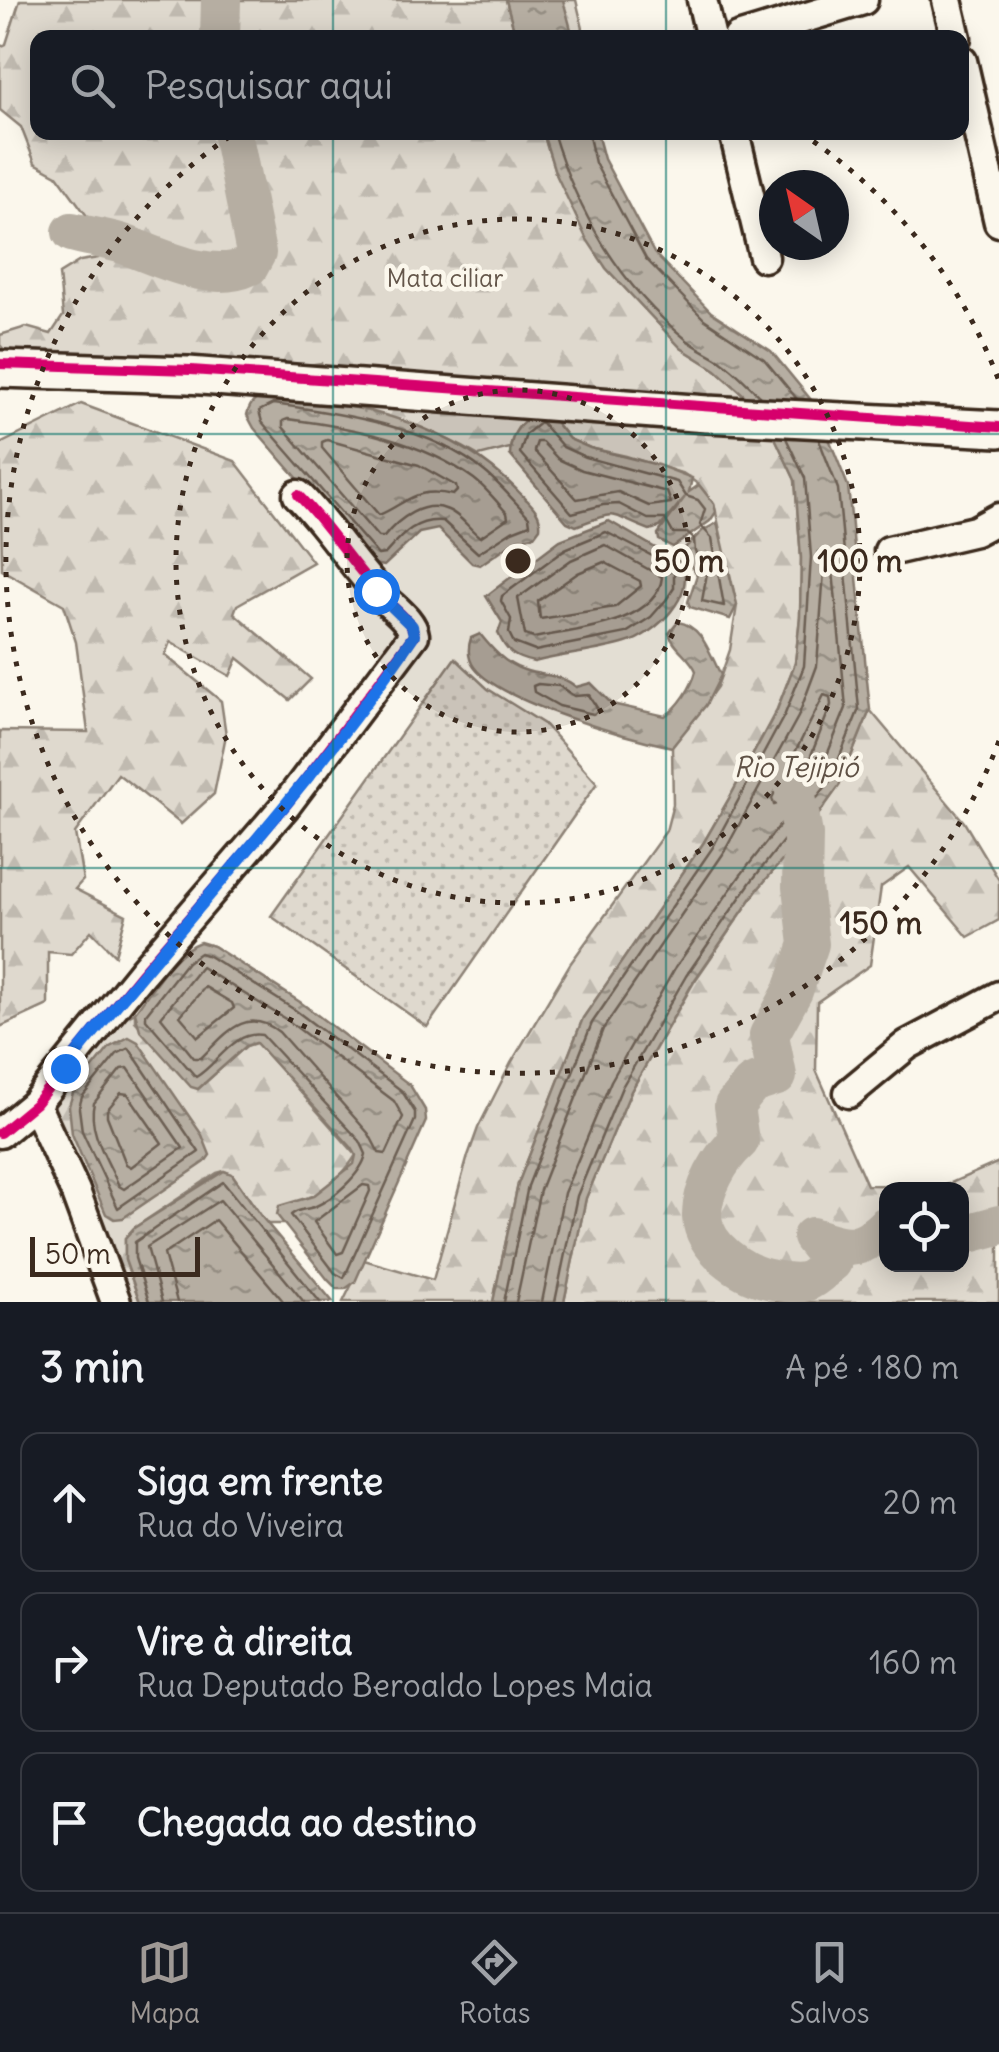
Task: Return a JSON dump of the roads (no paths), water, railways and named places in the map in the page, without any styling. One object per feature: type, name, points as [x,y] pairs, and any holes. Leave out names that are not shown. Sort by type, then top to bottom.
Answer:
[{"type":"main road","points":[[0,369],[188,375],[707,414],[999,430]]},
{"type":"street","points":[[702,0],[709,30]]},
{"type":"street","points":[[764,30],[863,0]]},
{"type":"street","points":[[948,0],[954,30]]},
{"type":"street","points":[[969,91],[999,222]]},
{"type":"street","points":[[736,140],[759,236]]},
{"type":"street","points":[[0,1133],[35,1104],[286,805],[414,632],[298,495]]},
{"type":"street","points":[[889,552],[975,531],[999,518]]},
{"type":"street","points":[[848,1093],[907,1044],[999,996]]},
{"type":"street","points":[[35,1104],[75,1191],[116,1302]]},
{"type":"water","points":[[506,0],[563,0],[571,30],[514,30]]},
{"type":"water","name":"Rio Tejipió","points":[[545,140],[599,140],[604,159],[654,253],[711,312],[771,351],[816,406],[848,486],[870,710],[839,786],[758,889],[694,981],[631,1091],[586,1198],[564,1302],[493,1302],[518,1184],[583,1018],[704,842],[730,797],[777,710],[795,663],[800,617],[801,558],[795,480],[763,412],[716,370],[681,348],[606,268],[586,238],[555,172]]},
{"type":"water","points":[[272,394],[340,404],[434,433],[491,467],[517,490],[537,512],[540,528],[534,536],[518,539],[480,565],[472,563],[438,529],[419,533],[384,566],[372,564],[254,428],[247,415],[250,406]]},
{"type":"water","points":[[547,412],[569,439],[692,478],[689,492],[699,485],[716,512],[710,521],[673,547],[659,540],[658,534],[685,497],[660,527],[650,530],[608,515],[576,526],[567,522],[510,455],[520,426]]},
{"type":"water","points":[[609,521],[681,563],[684,587],[671,612],[637,639],[615,646],[534,662],[512,653],[498,633],[502,622],[486,596],[560,540]]},
{"type":"water","points":[[717,523],[737,605],[730,619],[690,607],[688,602],[697,575],[681,552],[702,531]]},
{"type":"water","points":[[678,622],[700,635],[721,675],[706,705],[672,747],[597,727],[509,693],[488,680],[469,656],[471,638],[480,634],[499,655],[517,667],[558,677],[576,687],[591,683],[612,704],[665,716],[684,696],[696,671],[669,633]]},
{"type":"water","points":[[200,942],[213,946],[300,1002],[410,1085],[425,1110],[426,1121],[355,1282],[345,1289],[337,1289],[328,1280],[277,1215],[279,1206],[313,1196],[354,1164],[356,1155],[352,1148],[256,1043],[246,1046],[198,1089],[191,1087],[140,1030],[135,1012],[172,962]]},
{"type":"water","points":[[129,1037],[138,1042],[202,1135],[210,1155],[123,1218],[114,1219],[106,1214],[72,1134],[69,1106],[73,1093],[110,1047]]},
{"type":"water","points":[[224,1171],[232,1174],[261,1216],[333,1302],[140,1302],[125,1260],[125,1238],[134,1228]]},
{"type":"waterway","points":[[220,30],[221,0]]},
{"type":"waterway","points":[[72,232],[203,271],[234,271],[249,266],[256,253],[234,140]]},
{"type":"waterway","points":[[794,785],[803,835],[802,887],[809,944],[793,991],[769,1035],[777,1076],[752,1084],[734,1106],[739,1141],[713,1175],[703,1207],[704,1228],[717,1248],[736,1265],[757,1276],[792,1283],[810,1280],[832,1262],[812,1237],[851,1246],[879,1232]]},
{"type":"waterway","points":[[969,1233],[999,1225]]},
{"type":"park label","name":"Mata ciliar","points":[[445,278]]}]
